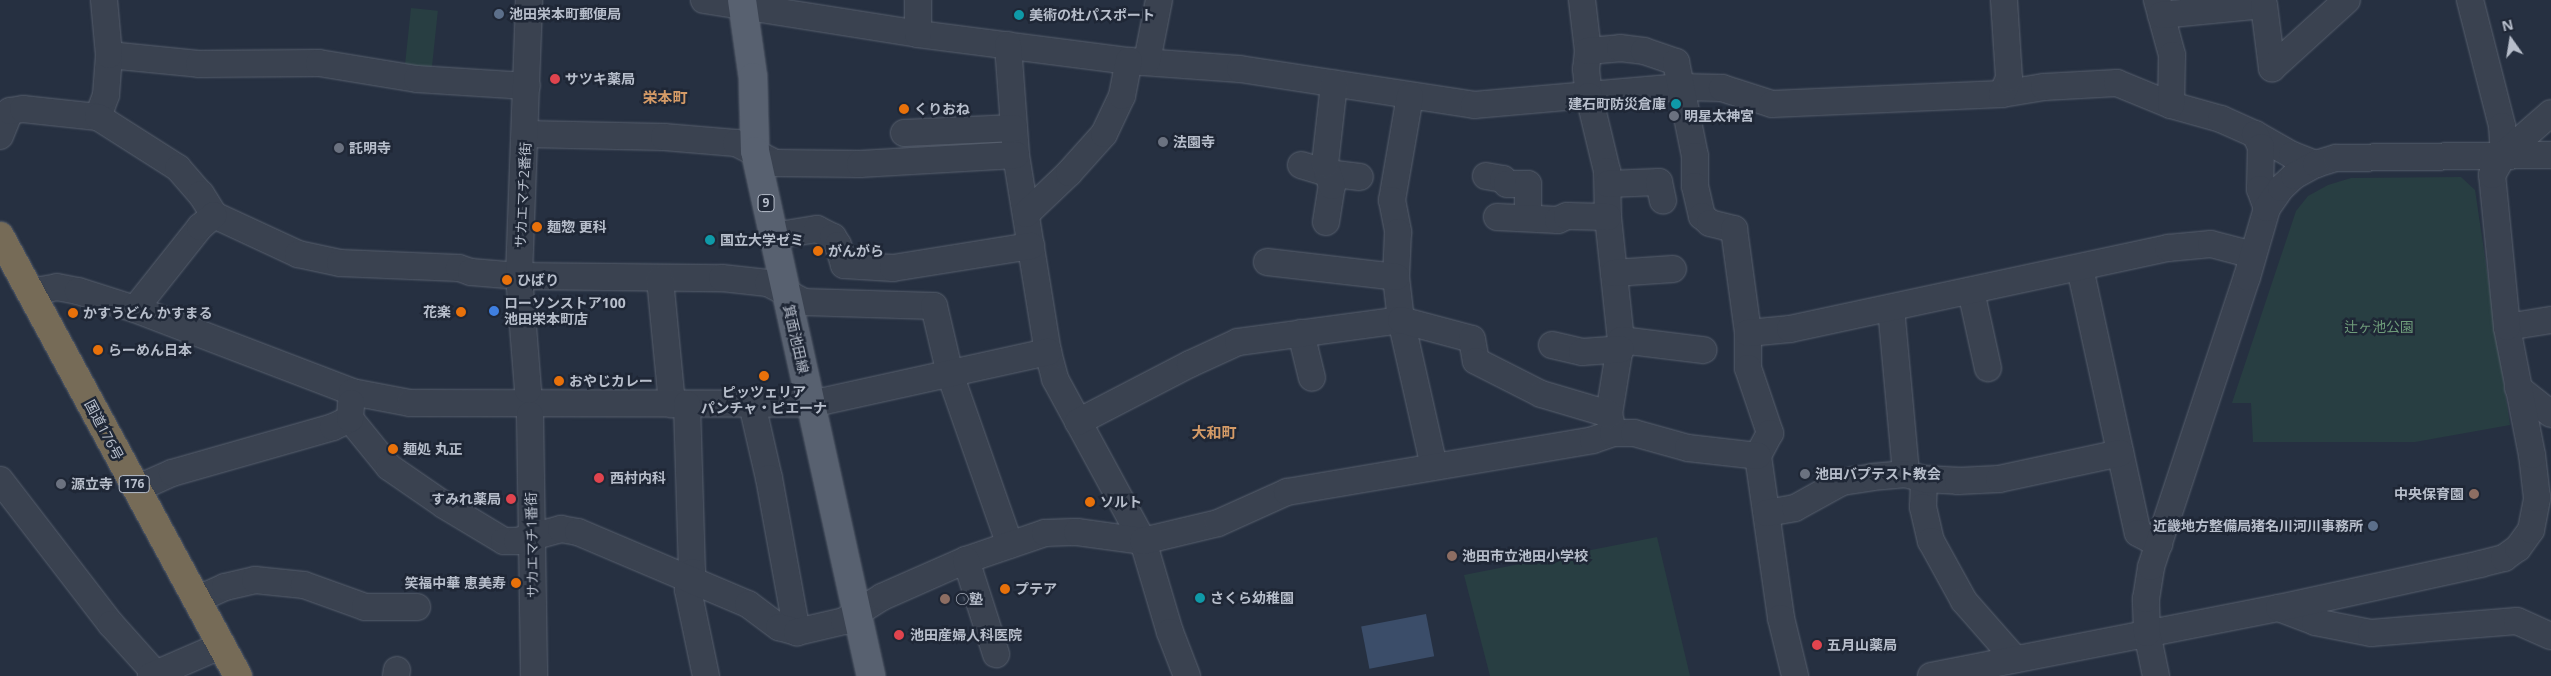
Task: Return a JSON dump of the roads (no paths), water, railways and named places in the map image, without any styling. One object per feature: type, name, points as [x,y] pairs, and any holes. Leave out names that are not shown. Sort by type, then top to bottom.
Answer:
[{"type":"highway","name":"国道176号","points":[[0,236],[220,646],[238,676]]},
{"type":"main road","name":"箕面池田線","points":[[742,3],[753,77],[755,151],[871,676]]},
{"type":"street","points":[[98,117],[106,95],[109,55],[104,0]]},
{"type":"street","name":"サカエマチ2番街","points":[[529,0],[526,134],[519,276],[529,403]]},
{"type":"street","points":[[704,0],[742,3],[918,34],[1138,61],[1240,69],[1474,105],[1681,87],[1722,88],[1772,104],[2002,94],[2044,87],[2117,83],[2171,105],[2221,119],[2316,164]]},
{"type":"street","points":[[918,0],[918,34]]},
{"type":"street","points":[[1026,214],[1069,173],[1104,134],[1138,61],[1159,0]]},
{"type":"street","points":[[352,392],[350,419],[389,467],[444,505],[504,541],[517,541],[562,529],[578,532],[748,604],[779,627],[796,632],[844,621],[882,597],[966,560],[1045,533],[1078,532],[1143,541],[1218,523],[1288,492],[1593,440],[1611,423],[1621,345],[1608,217],[1607,171],[1589,96],[1586,70],[1588,51],[1582,0]]},
{"type":"street","points":[[2002,94],[2009,78],[2004,0]]},
{"type":"street","points":[[2171,105],[2172,55],[2159,8],[2264,5],[2272,68],[2347,0]]},
{"type":"street","points":[[2470,0],[2502,126],[2504,154]]},
{"type":"street","points":[[1008,45],[1016,155],[1048,352],[1055,379],[1143,541],[1170,632],[1187,676]]},
{"type":"street","points":[[1588,51],[1620,48],[1644,51],[1676,62],[1695,156],[1695,186],[1702,216],[1710,223],[1734,229],[1748,333],[1748,368],[1770,433],[1758,456],[1781,618],[1794,676]]},
{"type":"street","points":[[109,55],[199,64],[319,63],[417,79],[526,86]]},
{"type":"street","points":[[1326,222],[1332,186],[1325,164],[1334,84]]},
{"type":"street","points":[[1410,96],[1392,200],[1398,232],[1396,276],[1401,320],[1434,466]]},
{"type":"street","points":[[0,136],[10,111],[23,109],[98,117],[184,160],[214,215],[298,254],[340,263],[460,268],[471,272],[519,276],[722,278],[768,283],[803,302],[934,306],[950,374],[1010,545]]},
{"type":"street","points":[[1931,676],[2279,608],[2504,558],[2518,548],[2531,530],[2537,498],[2532,455],[2507,327],[2492,175],[2504,154],[2551,113]]},
{"type":"street","points":[[902,161],[903,128],[1014,128]]},
{"type":"street","points":[[526,134],[664,137],[736,143],[776,163],[860,164],[1016,155]]},
{"type":"street","points":[[2255,134],[2261,147],[2260,189],[2267,208]]},
{"type":"street","points":[[2156,676],[2146,634],[2146,599],[2151,567],[2267,208],[2281,188],[2294,176],[2316,164],[2336,158],[2358,156],[2551,155]]},
{"type":"street","points":[[1301,165],[1327,173],[1360,178]]},
{"type":"street","points":[[1486,176],[1503,178],[1507,184],[1528,184],[1528,218]]},
{"type":"street","points":[[1608,184],[1659,182],[1663,201]]},
{"type":"street","points":[[135,309],[200,227],[214,215]]},
{"type":"street","points":[[1497,217],[1558,220],[1567,216],[1608,217]]},
{"type":"street","points":[[773,236],[817,229],[833,237],[838,245],[844,265],[893,268],[1031,246]]},
{"type":"street","points":[[1748,333],[1790,329],[1971,292],[2168,248],[2211,244],[2252,255]]},
{"type":"street","points":[[1267,262],[1396,276]]},
{"type":"street","points":[[2080,268],[2138,533],[2159,544]]},
{"type":"street","points":[[1614,273],[1673,269]]},
{"type":"street","points":[[660,278],[679,404],[692,572],[688,590],[706,676]]},
{"type":"street","points":[[30,292],[57,287],[78,291],[135,309],[352,392],[410,403],[811,404],[1048,352]]},
{"type":"street","points":[[1971,292],[1988,368]]},
{"type":"street","points":[[1891,308],[1915,476],[1931,541],[1964,601],[2015,660]]},
{"type":"street","points":[[1078,422],[1190,364],[1238,342],[1401,320],[1472,338],[1476,361],[1541,394],[1634,433],[1688,448],[1758,456]]},
{"type":"street","points":[[2507,327],[2551,320]]},
{"type":"street","points":[[1301,333],[1312,378]]},
{"type":"street","points":[[1552,345],[1582,352],[1621,345],[1703,350]]},
{"type":"street","points":[[2518,388],[2551,414]]},
{"type":"street","name":"サカエマチ1番街","points":[[529,403],[534,676]]},
{"type":"street","points":[[752,404],[769,478],[796,632]]},
{"type":"street","points":[[136,489],[172,473],[333,427],[350,419]]},
{"type":"street","points":[[1767,512],[1795,508],[1842,482],[1915,476],[1958,481],[1999,479],[2120,453]]},
{"type":"street","points":[[0,480],[111,624],[153,675],[220,646]]},
{"type":"street","points":[[966,560],[996,654]]},
{"type":"street","points":[[196,600],[225,587],[255,580],[304,585],[365,607],[417,607]]},
{"type":"street","points":[[2279,608],[2315,622],[2371,633],[2517,622],[2551,636]]},
{"type":"water","points":[[1426,614],[1434,656],[1369,669],[1361,627]]},
{"type":"place","name":"池田栄本町郵便局","points":[[499,14]]},
{"type":"place","name":"美術の杜パスポート","points":[[1019,15]]},
{"type":"place","name":"サツキ薬局","points":[[555,79]]},
{"type":"place","name":"建石町防災倉庫","points":[[1676,104]]},
{"type":"place","name":"くりおね","points":[[904,109]]},
{"type":"place","name":"明星太神宮","points":[[1674,116]]},
{"type":"place","name":"法園寺","points":[[1163,142]]},
{"type":"place","name":"託明寺","points":[[339,148]]},
{"type":"place","name":"麺惣 更科","points":[[537,227]]},
{"type":"place","name":"国立大学ゼミ","points":[[710,240]]},
{"type":"place","name":"がんがら","points":[[818,251]]},
{"type":"place","name":"ひばり","points":[[507,280]]},
{"type":"place","name":"ローソンストア100 池田栄本町店","points":[[494,311]]},
{"type":"place","name":"花楽","points":[[461,312]]},
{"type":"place","name":"かすうどん かすまる","points":[[73,313]]},
{"type":"place","name":"らーめん日本","points":[[98,350]]},
{"type":"place","name":"ピッツェリア パンチャ・ピエーナ","points":[[764,376]]},
{"type":"place","name":"おやじカレー","points":[[559,381]]},
{"type":"place","name":"麺処 丸正","points":[[393,449]]},
{"type":"place","name":"池田バプテスト教会","points":[[1805,474]]},
{"type":"place","name":"西村内科","points":[[599,478]]},
{"type":"place","name":"源立寺","points":[[61,484]]},
{"type":"place","name":"中央保育園","points":[[2474,494]]},
{"type":"place","name":"すみれ薬局","points":[[511,499]]},
{"type":"place","name":"ソルト","points":[[1090,502]]},
{"type":"place","name":"近畿地方整備局猪名川河川事務所","points":[[2373,526]]},
{"type":"place","name":"池田市立池田小学校","points":[[1452,556]]},
{"type":"place","name":"笑福中華 恵美寿","points":[[516,583]]},
{"type":"place","name":"プテア","points":[[1005,589]]},
{"type":"place","name":"さくら幼稚園","points":[[1200,598]]},
{"type":"place","name":"○塾","points":[[945,599]]},
{"type":"place","name":"池田産婦人科医院","points":[[899,635]]},
{"type":"place","name":"五月山薬局","points":[[1817,645]]},
{"type":"district","name":"栄本町","points":[[665,98]]},
{"type":"district","name":"大和町","points":[[1214,433]]},
{"type":"park label","name":"辻ヶ池公園","points":[[2379,327]]}]
